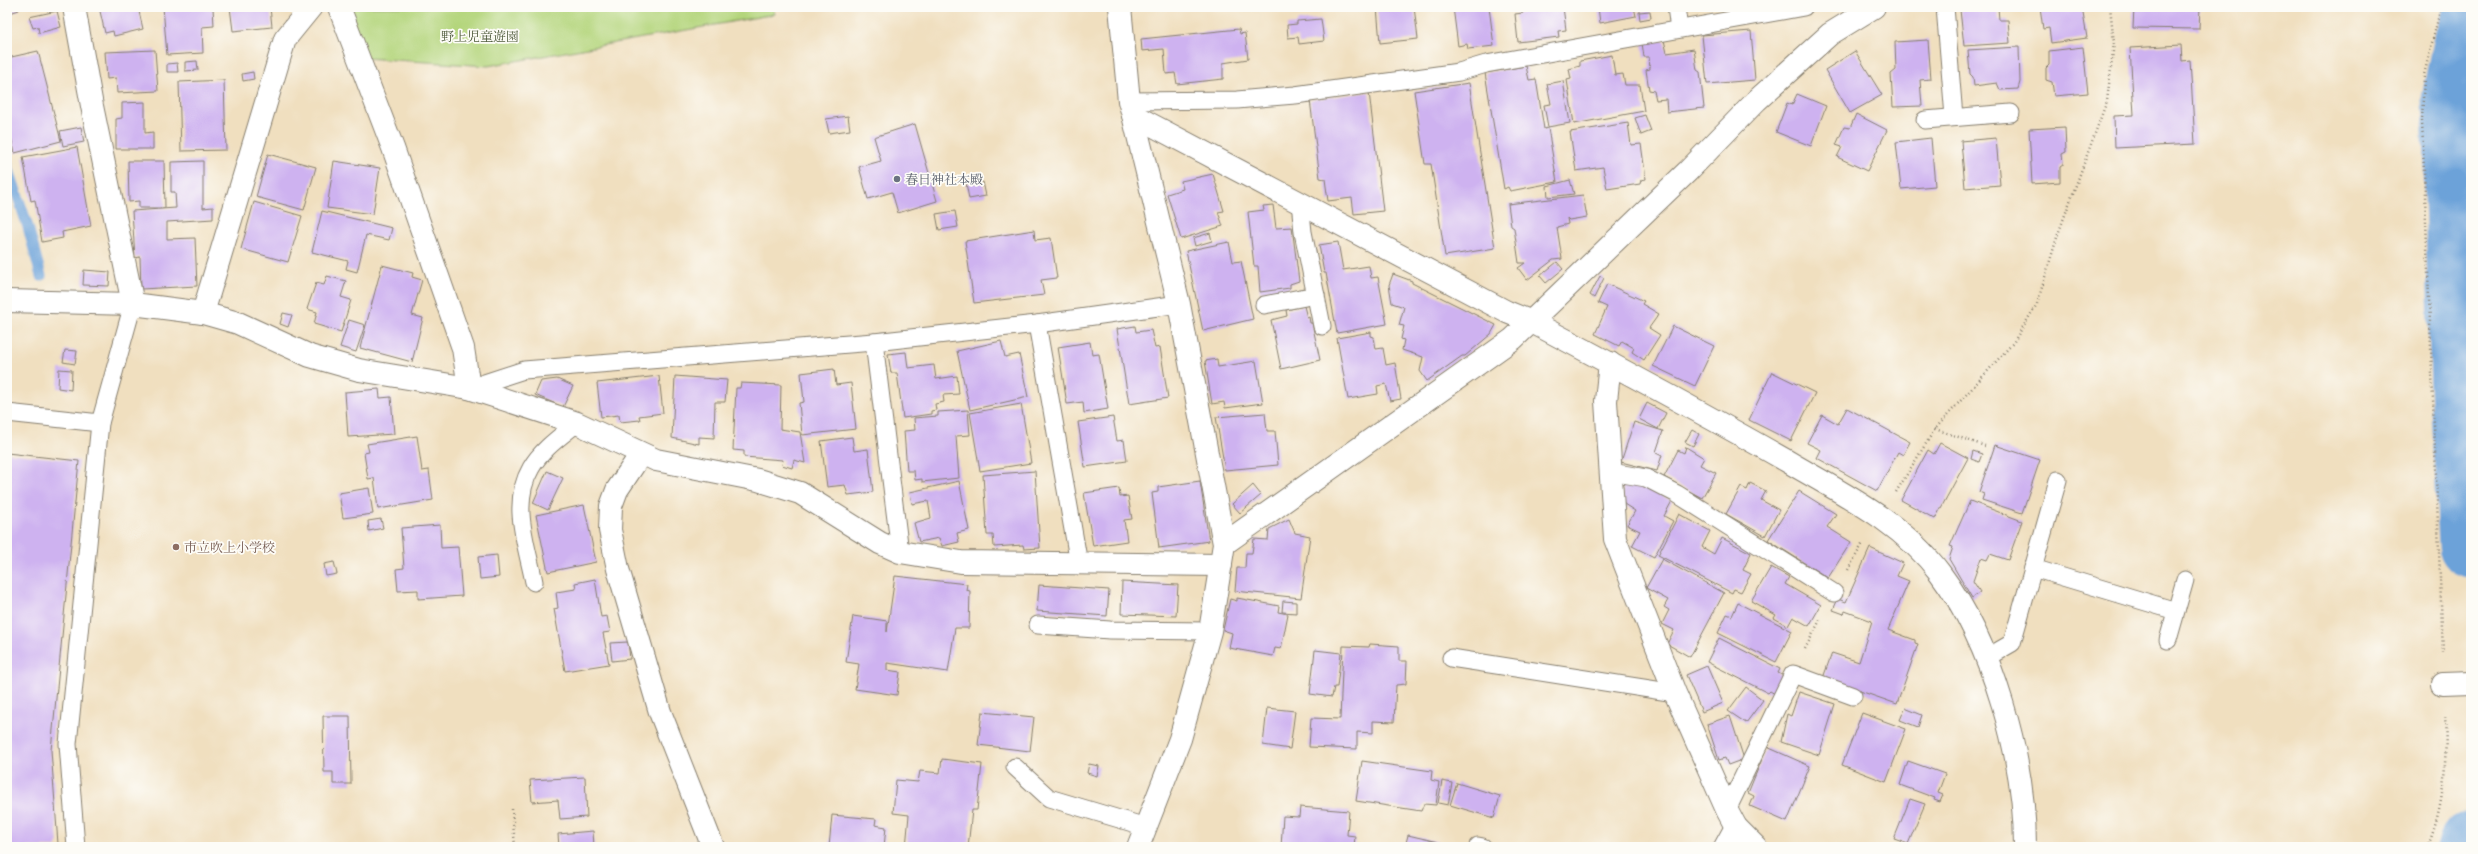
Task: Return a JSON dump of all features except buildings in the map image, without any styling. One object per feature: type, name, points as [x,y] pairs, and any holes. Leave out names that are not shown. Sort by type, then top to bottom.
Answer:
[{"type":"street","points":[[74,7],[92,106],[133,304]]},
{"type":"street","points":[[202,313],[285,39],[311,7]]},
{"type":"street","points":[[339,7],[393,148],[463,348],[469,388]]},
{"type":"street","points":[[1120,7],[1131,108],[1179,304],[1224,544],[1210,631],[1180,739],[1142,837]]},
{"type":"street","points":[[1224,544],[1507,344],[1532,322],[1688,171],[1757,100],[1830,34],[1874,7]]},
{"type":"street","points":[[1131,108],[1300,202],[1507,312],[1532,322],[1610,363],[1764,448],[1880,515],[1915,546],[1939,572],[1982,646],[2001,700],[2015,758],[2025,831],[2025,847]]},
{"type":"street","points":[[7,301],[133,304],[202,313],[238,323],[310,356],[359,370],[469,388],[577,423],[656,460],[758,480],[800,493],[880,544],[900,552],[961,562],[1221,565]]},
{"type":"street","points":[[1610,363],[1606,401],[1616,539],[1675,693],[1731,818],[1756,847]]},
{"type":"street","points":[[641,454],[617,490],[611,506],[610,530],[618,569],[660,712],[713,847]]},
{"type":"street","points":[[1725,847],[1731,818]]},
{"type":"lane","points":[[1676,7],[1679,29]]},
{"type":"lane","points":[[1131,108],[1295,95],[1459,72],[1486,64],[1804,7]]},
{"type":"lane","points":[[1945,7],[1954,117]]},
{"type":"lane","points":[[1925,120],[2010,113]]},
{"type":"lane","points":[[1300,202],[1303,232],[1322,326]]},
{"type":"lane","points":[[1264,306],[1316,295]]},
{"type":"lane","points":[[76,847],[68,744],[100,423],[133,304]]},
{"type":"lane","points":[[469,388],[524,370],[874,342],[1037,324],[1179,304]]},
{"type":"lane","points":[[1037,324],[1080,564]]},
{"type":"lane","points":[[874,342],[900,552]]},
{"type":"lane","points":[[7,412],[100,423]]},
{"type":"lane","points":[[534,582],[520,511],[522,492],[530,468],[544,451],[577,423]]},
{"type":"lane","points":[[1611,472],[1646,478],[1677,494],[1834,593]]},
{"type":"lane","points":[[1986,658],[2012,643],[2058,480]]},
{"type":"lane","points":[[2033,568],[2176,611]]},
{"type":"lane","points":[[2168,640],[2185,580]]},
{"type":"lane","points":[[1038,625],[1110,630],[1210,631]]},
{"type":"lane","points":[[1451,658],[1675,693]]},
{"type":"lane","points":[[1731,818],[1793,674],[1853,696]]},
{"type":"lane","points":[[1015,768],[1049,798],[1142,837]]},
{"type":"path","points":[[1880,515],[1935,429],[2013,343],[2037,304],[2058,234],[2107,101],[2114,43],[2110,7]]},
{"type":"path","points":[[2428,847],[2440,807],[2444,779],[2446,732],[2455,684],[2422,120],[2424,75],[2441,7]]},
{"type":"path","points":[[1935,429],[1985,446]]},
{"type":"path","points":[[512,809],[515,847]]},
{"type":"green space","name":"野上児童遊園","points":[[343,7],[773,7],[775,14],[488,66],[364,58]]},
{"type":"waterway","points":[[2471,27],[2464,48],[2454,100],[2463,389],[2471,545]]},
{"type":"waterway","points":[[7,164],[28,227],[41,276]]},
{"type":"place","name":"春日神社本殿","points":[[897,179]]},
{"type":"place","name":"市立吹上小学校","points":[[176,547]]}]
